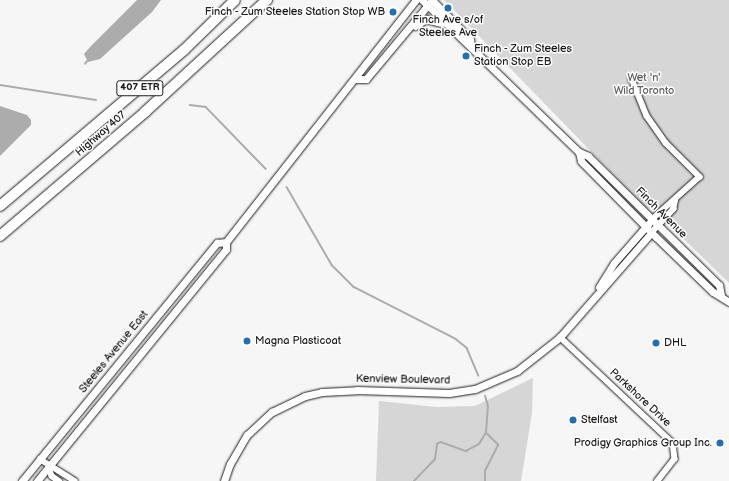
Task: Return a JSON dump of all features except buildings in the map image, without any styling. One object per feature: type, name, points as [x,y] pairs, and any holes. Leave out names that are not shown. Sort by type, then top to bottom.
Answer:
[{"type":"highway","name":"Highway 407","points":[[0,206],[184,50],[235,0]]},
{"type":"highway","name":"Highway 407","points":[[0,236],[174,86],[268,0]]},
{"type":"main road","name":"Steeles Avenue East","points":[[37,481],[226,249],[226,242],[355,79],[357,72],[416,0]]},
{"type":"main road","name":"Steeles Avenue East","points":[[355,79],[366,79],[400,39],[428,1]]},
{"type":"main road","name":"Finch Avenue","points":[[428,1],[468,44],[579,152],[588,156],[719,285],[721,295]]},
{"type":"main road","points":[[400,39],[408,35],[420,21],[431,19],[438,20],[468,44]]},
{"type":"main road","name":"Finch Avenue","points":[[579,152],[581,161],[713,292],[721,295],[729,302]]},
{"type":"main road","name":"Kenview Boulevard","points":[[592,300],[614,263],[646,226],[655,223]]},
{"type":"main road","name":"Kenview Boulevard","points":[[224,481],[230,464],[247,435],[272,412],[289,402],[305,396],[337,390],[449,393],[475,388],[517,372],[560,337],[652,232]]},
{"type":"main road","name":"Steeles Avenue East","points":[[22,481],[217,243],[226,242]]},
{"type":"street","points":[[632,79],[647,116],[662,138],[700,177],[675,201],[673,209],[655,223],[652,232]]},
{"type":"street","name":"Parkshore Drive","points":[[560,337],[673,443],[675,459],[658,481]]},
{"type":"street","points":[[40,459],[49,467],[58,470],[75,481]]},
{"type":"street","points":[[49,467],[52,476],[59,481]]},
{"type":"green space","name":"Wet 'n' Wild Toronto","points":[[444,0],[729,0],[729,283],[654,210],[645,207]]},
{"type":"green space","points":[[533,378],[532,413],[521,481],[376,481],[379,401],[436,407],[475,406]]},
{"type":"shaded area","points":[[137,0],[161,0],[152,12],[100,59],[88,62],[84,54]]},
{"type":"shaded area","points":[[0,106],[27,115],[31,120],[31,125],[0,156]]},
{"type":"waterway","points":[[85,64],[88,60]]},
{"type":"waterway","points":[[0,85],[96,100]]},
{"type":"waterway","points":[[190,105],[206,107],[266,169]]},
{"type":"waterway","points":[[287,187],[332,265],[354,287],[456,339],[467,348],[479,376]]},
{"type":"waterway","points":[[414,481],[435,459],[437,444],[441,442],[466,451],[479,444],[486,433],[488,407],[485,396]]},
{"type":"waterway","points":[[485,481],[485,471],[498,445],[486,433]]},
{"type":"place","name":"Finch Ave s/of Steeles Ave","points":[[448,8]]},
{"type":"place","name":"Finch - Zum Steeles Station Stop WB","points":[[393,12]]},
{"type":"place","name":"Finch - Zum Steeles Station Stop EB","points":[[466,56]]},
{"type":"place","name":"Magna Plasticoat","points":[[247,341]]},
{"type":"place","name":"DHL","points":[[656,343]]},
{"type":"place","name":"Stelfast","points":[[573,420]]},
{"type":"place","name":"Prodigy Graphics Group Inc.","points":[[720,443]]}]
